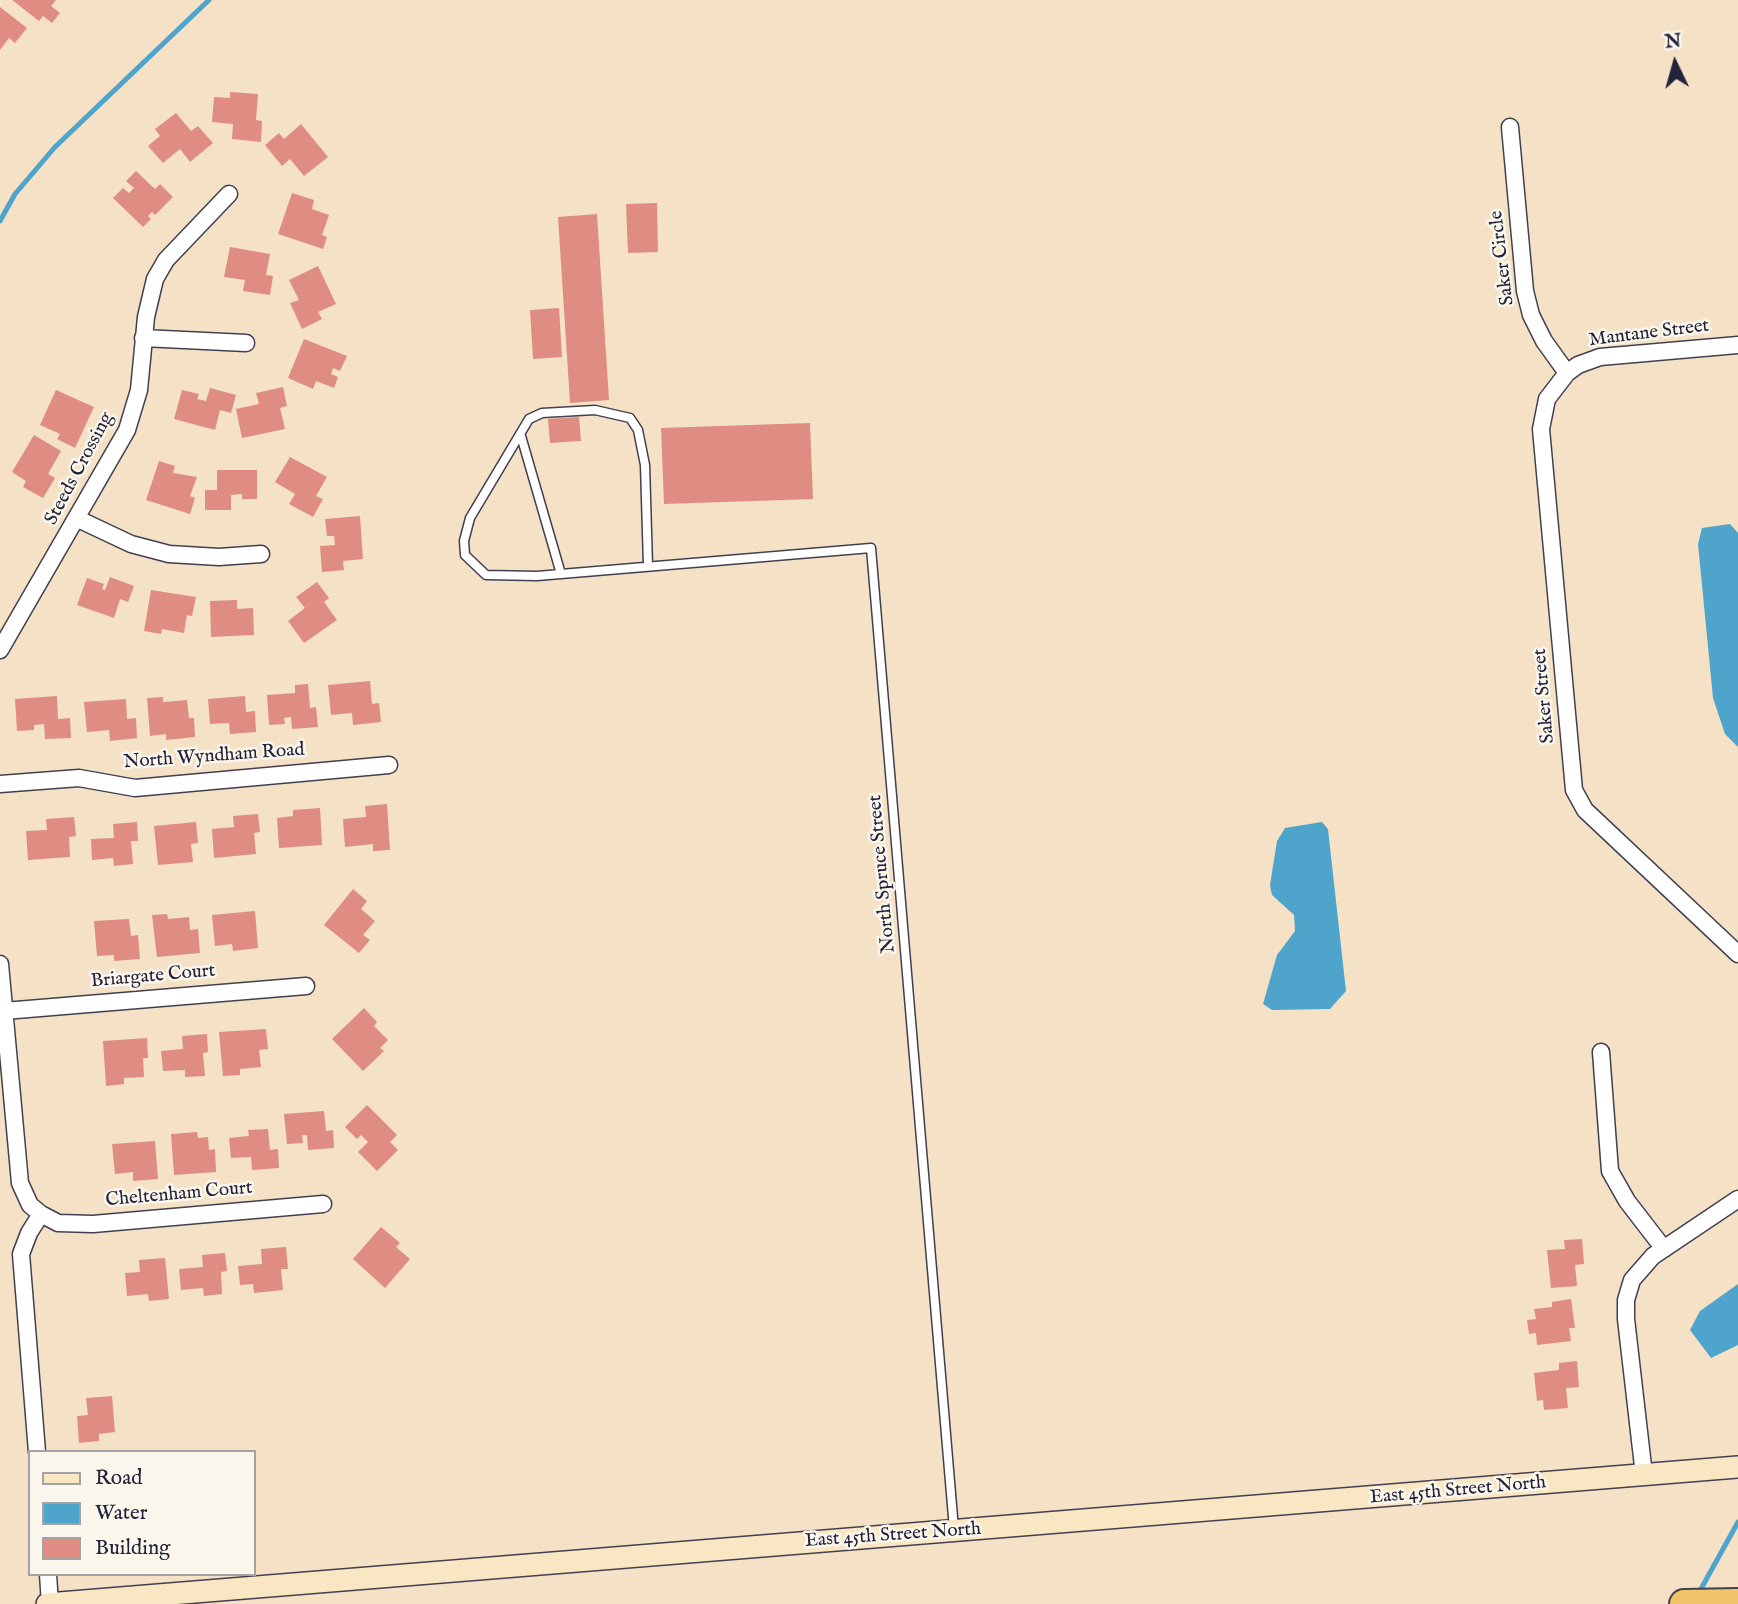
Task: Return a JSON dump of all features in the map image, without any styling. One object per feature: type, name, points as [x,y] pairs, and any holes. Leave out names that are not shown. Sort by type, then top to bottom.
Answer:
[{"type":"highway","points":[[1684,1604],[1738,1603]]},
{"type":"street","name":"Saker Circle","points":[[1510,127],[1525,290],[1531,314],[1544,341],[1567,373]]},
{"type":"street","name":"Steeds Crossing","points":[[0,650],[127,430],[139,390],[143,338],[155,279],[166,260],[229,194]]},
{"type":"street","points":[[143,338],[246,343]]},
{"type":"street","name":"Mantane Street","points":[[1567,373],[1578,365],[1601,357],[1738,345]]},
{"type":"street","name":"Saker Street","points":[[1567,373],[1547,399],[1541,429],[1574,790],[1585,810],[1738,954]]},
{"type":"street","points":[[78,519],[131,544],[169,554],[219,557],[261,554]]},
{"type":"street","name":"North Wyndham Road","points":[[0,784],[79,778],[135,788],[389,765]]},
{"type":"street","points":[[0,964],[4,1045],[20,1183],[30,1205],[41,1214],[29,1233],[21,1254],[37,1450]]},
{"type":"street","name":"Briargate Court","points":[[4,1011],[306,986]]},
{"type":"street","points":[[1601,1052],[1610,1171],[1627,1202],[1664,1248]]},
{"type":"street","points":[[1644,1475],[1626,1300],[1632,1280],[1653,1256],[1738,1199]]},
{"type":"street","name":"Cheltenham Court","points":[[41,1214],[58,1223],[93,1224],[323,1204]]},
{"type":"street","name":"East 45th Street North","points":[[49,1604],[1728,1467]]},
{"type":"street","points":[[48,1576],[49,1604]]},
{"type":"lane","points":[[561,574],[520,435],[529,419],[542,413],[595,410],[630,418],[638,430],[645,465],[649,566]]},
{"type":"lane","name":"North Spruce Street","points":[[520,435],[470,518],[464,541],[465,555],[486,575],[537,576],[871,548],[954,1532]]},
{"type":"water","points":[[1730,524],[1738,533],[1738,747],[1725,734],[1713,698],[1698,544],[1702,528]]},
{"type":"water","points":[[1322,822],[1328,829],[1346,991],[1330,1009],[1272,1010],[1263,1004],[1277,955],[1295,931],[1294,915],[1272,895],[1270,885],[1277,841],[1285,828]]},
{"type":"water","points":[[1738,1284],[1738,1345],[1711,1358],[1690,1330],[1700,1311]]},
{"type":"building","points":[[12,0],[56,0],[51,6],[60,13],[52,23],[43,16],[39,21]]},
{"type":"building","points":[[0,7],[27,28],[15,43],[9,38],[0,50]]},
{"type":"building","points":[[230,92],[258,94],[256,120],[262,121],[261,142],[232,139],[233,124],[212,122],[214,97],[230,98]]},
{"type":"building","points":[[176,113],[191,131],[198,126],[213,143],[190,162],[180,149],[163,163],[148,146],[160,136],[155,129]]},
{"type":"building","points":[[301,124],[328,157],[304,176],[290,159],[282,166],[265,145],[279,133],[284,139]]},
{"type":"building","points":[[136,171],[155,189],[160,184],[173,197],[155,215],[152,212],[148,216],[151,219],[143,227],[113,198],[123,188],[129,193],[134,188],[126,181]]},
{"type":"building","points":[[292,193],[314,200],[312,209],[329,215],[322,235],[327,237],[323,249],[278,234]]},
{"type":"building","points":[[657,203],[658,252],[628,253],[626,204]]},
{"type":"building","points":[[597,214],[609,400],[570,403],[558,217]]},
{"type":"building","points":[[230,247],[270,254],[266,275],[273,276],[270,295],[243,291],[245,280],[224,277]]},
{"type":"building","points":[[318,266],[336,304],[318,312],[322,319],[302,329],[290,303],[299,300],[289,280]]},
{"type":"building","points":[[559,308],[562,357],[533,359],[530,310]]},
{"type":"building","points":[[304,339],[347,356],[340,371],[333,368],[331,374],[338,377],[334,388],[316,381],[313,389],[288,378]]},
{"type":"building","points":[[283,387],[287,406],[280,408],[285,429],[242,438],[236,409],[259,404],[256,393]]},
{"type":"building","points":[[210,388],[236,395],[231,413],[220,410],[215,430],[174,419],[182,390],[199,394],[197,399],[206,401]]},
{"type":"building","points":[[56,390],[94,407],[75,448],[57,439],[60,434],[40,425]]},
{"type":"building","points":[[579,417],[581,441],[550,443],[548,419]]},
{"type":"building","points":[[810,423],[813,499],[664,504],[661,428]]},
{"type":"building","points":[[34,435],[61,451],[48,474],[55,478],[43,498],[23,487],[26,481],[12,472]]},
{"type":"building","points":[[290,457],[327,477],[316,496],[323,499],[313,517],[289,504],[295,494],[275,482]]},
{"type":"building","points":[[159,461],[175,466],[173,473],[197,477],[190,496],[195,498],[190,514],[146,500]]},
{"type":"building","points":[[217,470],[257,470],[257,499],[242,499],[242,494],[231,495],[231,510],[205,510],[205,490],[217,490]]},
{"type":"building","points":[[360,516],[363,559],[343,561],[344,570],[322,572],[320,546],[335,545],[334,536],[327,536],[325,519]]},
{"type":"building","points":[[110,577],[134,586],[128,602],[120,599],[114,618],[77,605],[87,578],[104,584],[102,589],[105,590]]},
{"type":"building","points":[[317,582],[329,598],[324,602],[337,620],[304,643],[288,621],[305,608],[296,597]]},
{"type":"building","points":[[151,590],[196,597],[192,616],[187,615],[184,633],[162,629],[161,634],[144,631]]},
{"type":"building","points":[[237,600],[237,609],[253,608],[254,635],[211,637],[210,601]]},
{"type":"building","points":[[370,681],[372,704],[379,703],[381,722],[353,725],[352,713],[331,715],[328,685]]},
{"type":"building","points":[[308,684],[310,708],[316,707],[318,727],[292,729],[291,717],[284,718],[285,724],[269,725],[267,695],[295,693],[295,685]]},
{"type":"building","points":[[57,696],[58,719],[70,718],[71,738],[45,739],[44,724],[34,725],[34,730],[17,731],[15,699]]},
{"type":"building","points":[[245,696],[246,712],[255,711],[256,732],[230,734],[229,723],[210,724],[208,699]]},
{"type":"building","points":[[163,697],[163,702],[187,700],[189,718],[194,718],[195,737],[166,740],[166,734],[150,736],[147,698]]},
{"type":"building","points":[[126,699],[127,719],[136,718],[137,738],[110,741],[109,730],[87,732],[84,702]]},
{"type":"building","points":[[387,804],[390,850],[373,851],[373,844],[345,847],[343,819],[366,817],[365,806]]},
{"type":"building","points":[[320,808],[322,845],[279,848],[277,818],[293,816],[293,810]]},
{"type":"building","points":[[258,814],[260,832],[254,833],[256,854],[214,858],[212,829],[234,827],[233,816]]},
{"type":"building","points":[[74,817],[76,836],[69,837],[70,857],[28,860],[26,831],[47,830],[46,819]]},
{"type":"building","points":[[137,822],[138,841],[131,841],[133,864],[114,866],[113,858],[92,860],[91,839],[114,838],[113,824]]},
{"type":"building","points":[[196,822],[198,843],[191,844],[193,862],[158,865],[154,826]]},
{"type":"building","points":[[353,889],[367,901],[361,909],[375,921],[363,935],[370,940],[359,953],[324,925]]},
{"type":"building","points":[[255,911],[258,948],[233,951],[232,944],[215,946],[212,915]]},
{"type":"building","points":[[167,914],[168,919],[189,917],[190,930],[198,929],[200,953],[157,957],[152,915]]},
{"type":"building","points":[[129,919],[131,936],[138,935],[140,959],[114,961],[114,955],[97,956],[94,921]]},
{"type":"building","points":[[364,1008],[377,1022],[374,1026],[388,1040],[380,1048],[384,1051],[363,1071],[332,1039]]},
{"type":"building","points":[[266,1029],[268,1049],[259,1050],[261,1067],[240,1069],[240,1075],[223,1076],[219,1032]]},
{"type":"building","points":[[207,1034],[208,1052],[203,1053],[205,1076],[185,1077],[185,1070],[163,1071],[161,1051],[183,1049],[182,1036]]},
{"type":"building","points":[[147,1038],[148,1058],[143,1058],[144,1077],[124,1078],[124,1084],[106,1086],[103,1041]]},
{"type":"building","points":[[367,1105],[397,1135],[390,1142],[398,1150],[377,1171],[358,1152],[368,1142],[361,1135],[357,1139],[345,1127]]},
{"type":"building","points":[[324,1111],[326,1131],[333,1130],[334,1148],[308,1150],[307,1135],[302,1135],[303,1143],[287,1144],[284,1114]]},
{"type":"building","points":[[268,1129],[270,1150],[278,1149],[279,1168],[252,1170],[251,1157],[231,1158],[229,1138],[249,1136],[248,1130]]},
{"type":"building","points":[[197,1132],[198,1138],[208,1137],[209,1150],[215,1149],[216,1172],[174,1175],[171,1134]]},
{"type":"building","points":[[155,1141],[158,1179],[133,1181],[133,1172],[115,1174],[112,1144]]},
{"type":"building","points":[[381,1227],[400,1243],[396,1247],[410,1259],[385,1288],[353,1259]]},
{"type":"building","points":[[1582,1239],[1584,1264],[1575,1265],[1577,1286],[1551,1288],[1547,1250],[1565,1249],[1564,1240]]},
{"type":"building","points":[[286,1247],[288,1269],[281,1269],[283,1290],[254,1293],[253,1284],[240,1285],[238,1266],[262,1264],[261,1249]]},
{"type":"building","points":[[225,1253],[227,1271],[221,1272],[222,1294],[204,1296],[203,1288],[181,1290],[179,1269],[203,1267],[202,1255]]},
{"type":"building","points":[[165,1258],[169,1299],[149,1301],[148,1294],[127,1296],[125,1273],[140,1272],[139,1260]]},
{"type":"building","points":[[1571,1299],[1575,1328],[1569,1328],[1571,1341],[1537,1345],[1536,1333],[1529,1334],[1527,1320],[1536,1319],[1534,1309],[1552,1307],[1552,1302]]},
{"type":"building","points":[[1577,1361],[1579,1387],[1566,1388],[1568,1408],[1544,1410],[1543,1400],[1537,1401],[1534,1373],[1559,1370],[1559,1363]]},
{"type":"building","points":[[112,1396],[115,1432],[99,1434],[99,1441],[79,1443],[77,1416],[88,1415],[86,1398]]},
{"type":"waterway","points":[[0,221],[15,194],[55,147],[209,0]]},
{"type":"waterway","points":[[1697,1596],[1738,1522]]}]
